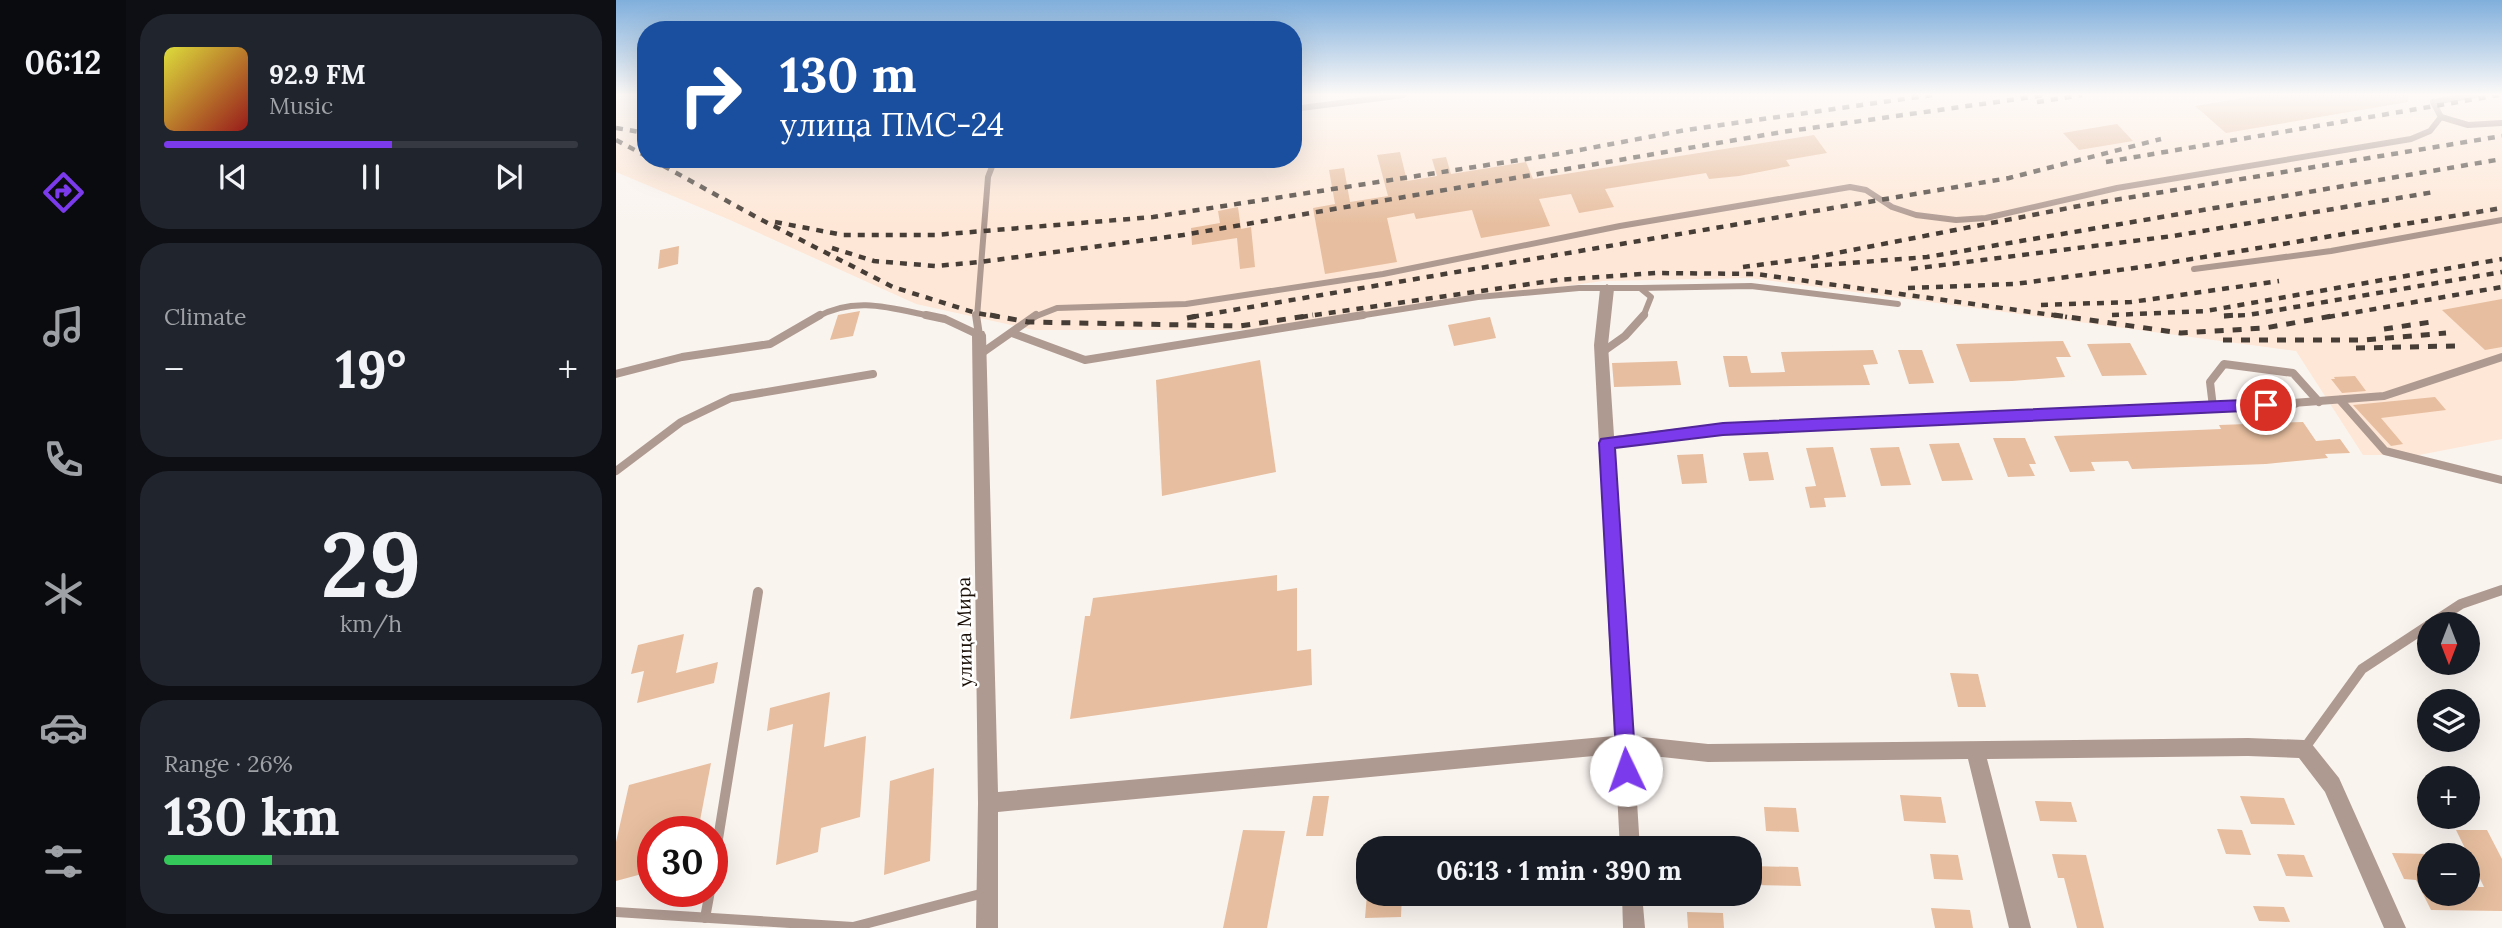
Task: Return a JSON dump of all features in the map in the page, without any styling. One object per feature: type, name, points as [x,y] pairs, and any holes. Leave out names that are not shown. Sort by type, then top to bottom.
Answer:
[{"type":"street","points":[[1607,289],[1601,353],[1629,836]]},
{"type":"street","name":"улица Мира","points":[[979,335],[988,803],[987,928]]},
{"type":"street","points":[[1607,443],[1723,429],[2293,403]]},
{"type":"street","points":[[988,803],[1625,744],[1708,753],[2248,747],[2304,749],[2332,785],[2395,928]]},
{"type":"street","points":[[1976,752],[2020,928]]},
{"type":"street","points":[[1633,906],[1634,928]]},
{"type":"lane","points":[[979,355],[1037,315],[1057,308],[1186,304],[1383,274],[1620,226],[1850,187],[1866,190],[1892,207],[1916,215],[1956,220],[1986,218],[2117,188],[2413,138]]},
{"type":"lane","points":[[979,335],[976,313],[988,177],[992,168]]},
{"type":"lane","points":[[2194,269],[2331,251],[2502,220]]},
{"type":"lane","points":[[1012,333],[1085,360],[1478,298],[1579,288],[1751,286],[1898,304]]},
{"type":"lane","points":[[1601,353],[1625,337],[1650,309],[1651,298],[1640,288]]},
{"type":"lane","points":[[616,374],[682,357],[769,344],[828,311],[861,303],[945,319],[979,335]]},
{"type":"lane","points":[[2293,403],[2384,396],[2502,357]]},
{"type":"lane","points":[[2213,407],[2210,382],[2224,364],[2293,373],[2319,402]]},
{"type":"lane","points":[[616,471],[681,422],[731,398],[873,374]]},
{"type":"lane","points":[[2340,400],[2385,451],[2502,480]]},
{"type":"lane","points":[[2449,612],[2461,604],[2502,590]]},
{"type":"lane","points":[[722,816],[758,592]]},
{"type":"lane","points":[[2304,749],[2361,669],[2417,633]]},
{"type":"lane","points":[[616,912],[853,927],[987,892]]},
{"type":"lane","points":[[705,918],[707,907]]},
{"type":"shaded area","points":[[616,138],[637,138],[637,168],[1302,168],[1302,138],[2502,138],[2502,439],[2419,455],[2363,455],[2296,351],[1750,278],[1603,281],[1244,330],[1034,330],[916,304],[616,172]]},
{"type":"building","points":[[1793,138],[1816,138],[1827,153],[1786,160],[1790,166],[1739,176],[1709,179],[1706,173],[1605,189],[1614,207],[1579,213],[1571,194],[1539,199],[1550,226],[1481,238],[1472,210],[1416,219],[1414,213],[1387,218],[1397,262],[1325,274],[1313,208],[1335,204],[1329,170],[1344,168],[1350,202],[1388,196],[1377,155],[1400,152],[1407,181],[1437,176],[1432,159],[1446,157],[1451,174],[1526,162],[1533,179]]},
{"type":"building","points":[[2068,138],[2130,138],[2133,141],[2079,150]]},
{"type":"building","points":[[1238,207],[1241,229],[1251,227],[1255,267],[1240,269],[1237,238],[1192,245],[1191,228],[1220,223],[1218,211]]},
{"type":"building","points":[[679,246],[678,264],[658,269],[660,250]]},
{"type":"building","points":[[2502,299],[2502,347],[2485,350],[2442,310]]},
{"type":"building","points":[[860,311],[853,336],[830,340],[838,315]]},
{"type":"building","points":[[1490,317],[1496,338],[1454,346],[1448,325]]},
{"type":"building","points":[[2063,341],[2071,357],[2056,357],[2065,377],[2012,381],[1970,382],[1956,344]]},
{"type":"building","points":[[2130,343],[2147,375],[2102,376],[2087,344]]},
{"type":"building","points":[[1873,350],[1878,364],[1863,365],[1870,385],[1729,387],[1723,356],[1747,356],[1751,373],[1785,372],[1781,352]]},
{"type":"building","points":[[1898,350],[1922,350],[1934,383],[1909,384]]},
{"type":"building","points":[[1260,360],[1276,472],[1162,496],[1156,380]]},
{"type":"building","points":[[1677,361],[1681,385],[1614,387],[1612,363]]},
{"type":"building","points":[[2355,376],[2366,391],[2342,393],[2331,379],[2335,379],[2334,377]]},
{"type":"building","points":[[2435,397],[2446,410],[2381,418],[2403,444],[2391,446],[2353,405]]},
{"type":"building","points":[[2303,422],[2316,441],[2340,439],[2350,453],[2325,454],[2328,458],[2266,464],[2132,469],[2128,461],[2091,462],[2095,471],[2070,472],[2054,436],[2221,429],[2219,425]]},
{"type":"building","points":[[1993,438],[2025,438],[2036,464],[2029,464],[2035,476],[2008,477]]},
{"type":"building","points":[[1959,443],[1973,480],[1942,481],[1929,444]]},
{"type":"building","points":[[1833,447],[1846,497],[1824,498],[1826,507],[1810,508],[1805,487],[1816,486],[1806,448]]},
{"type":"building","points":[[1899,447],[1911,485],[1881,486],[1870,448]]},
{"type":"building","points":[[1768,452],[1774,480],[1749,481],[1743,453]]},
{"type":"building","points":[[1703,454],[1707,483],[1682,484],[1677,455]]},
{"type":"building","points":[[1277,575],[1277,591],[1297,588],[1297,651],[1311,649],[1312,685],[1070,719],[1085,616],[1090,616],[1093,598]]},
{"type":"building","points":[[684,634],[676,673],[718,662],[714,683],[637,703],[644,671],[631,674],[638,645]]},
{"type":"building","points":[[1950,673],[1978,674],[1986,707],[1958,707]]},
{"type":"building","points":[[830,692],[824,747],[866,736],[860,817],[821,828],[818,852],[776,865],[793,724],[767,731],[770,708]]},
{"type":"building","points":[[711,763],[701,816],[637,816],[637,875],[616,881],[616,842],[629,785]]},
{"type":"building","points":[[934,768],[930,861],[884,875],[890,781]]},
{"type":"building","points":[[1900,795],[1941,797],[1946,823],[1904,821]]},
{"type":"building","points":[[1313,796],[1329,796],[1323,836],[1306,836]]},
{"type":"building","points":[[2240,796],[2284,798],[2295,825],[2251,824]]},
{"type":"building","points":[[2035,801],[2071,802],[2077,822],[2040,821]]},
{"type":"building","points":[[1764,807],[1796,808],[1799,832],[1766,831]]},
{"type":"building","points":[[2217,829],[2242,830],[2251,855],[2226,854]]},
{"type":"building","points":[[1243,830],[1285,831],[1267,928],[1223,928]]},
{"type":"building","points":[[2456,830],[2487,830],[2502,859],[2502,911],[2431,910],[2429,906],[2480,906],[2480,887],[2484,887],[2480,879],[2480,843],[2462,843]]},
{"type":"building","points":[[2392,853],[2417,854],[2417,882],[2404,879]]},
{"type":"building","points":[[1930,854],[1958,855],[1963,880],[1934,879]]},
{"type":"building","points":[[2052,854],[2086,855],[2104,928],[2077,928],[2064,878],[2058,878]]},
{"type":"building","points":[[2277,854],[2304,855],[2313,877],[2286,876]]},
{"type":"building","points":[[1762,866],[1798,867],[1801,886],[1762,885]]},
{"type":"building","points":[[1366,906],[1401,906],[1401,917],[1365,918]]},
{"type":"building","points":[[2253,906],[2284,907],[2290,922],[2259,921]]},
{"type":"building","points":[[1931,908],[1970,910],[1973,928],[1935,928]]},
{"type":"building","points":[[1687,912],[1723,913],[1724,928],[1688,928]]},
{"type":"railway","points":[[775,222],[843,235],[935,235],[1153,217],[1558,154],[1642,138]]},
{"type":"railway","points":[[832,248],[874,261],[935,266],[980,262],[1183,235],[1745,138]]},
{"type":"railway","points":[[2106,162],[2245,138]]},
{"type":"railway","points":[[1743,267],[1811,258],[2084,205],[2488,138]]},
{"type":"railway","points":[[1192,317],[2009,178],[2161,139]]},
{"type":"railway","points":[[616,140],[637,151]]},
{"type":"railway","points":[[1811,266],[1927,257],[2502,159]]},
{"type":"railway","points":[[667,168],[893,287],[976,313],[1000,317]]},
{"type":"railway","points":[[1911,269],[2173,236],[2434,192]]},
{"type":"railway","points":[[1908,288],[2015,284],[2149,266],[2502,208]]},
{"type":"railway","points":[[2112,315],[2206,311],[2502,259]]},
{"type":"railway","points":[[2238,315],[2224,316],[2248,315],[2502,272]]},
{"type":"railway","points":[[1301,317],[1558,280],[1656,273],[1756,274],[2067,317]]},
{"type":"railway","points":[[2041,305],[2131,302],[2279,281]]},
{"type":"railway","points":[[2328,317],[2502,287]]},
{"type":"railway","points":[[990,315],[1028,322],[1240,326],[1313,315]]},
{"type":"railway","points":[[1192,317],[1202,315]]},
{"type":"railway","points":[[2054,315],[2181,333],[2265,328],[2338,315]]},
{"type":"railway","points":[[1187,318],[1192,317]]},
{"type":"railway","points":[[2384,329],[2431,322]]},
{"type":"railway","points":[[2223,340],[2364,340],[2446,333]]},
{"type":"railway","points":[[2356,348],[2455,346]]},
{"type":"route","points":[[1626,770],[1607,443],[1723,429],[2266,405]]}]
